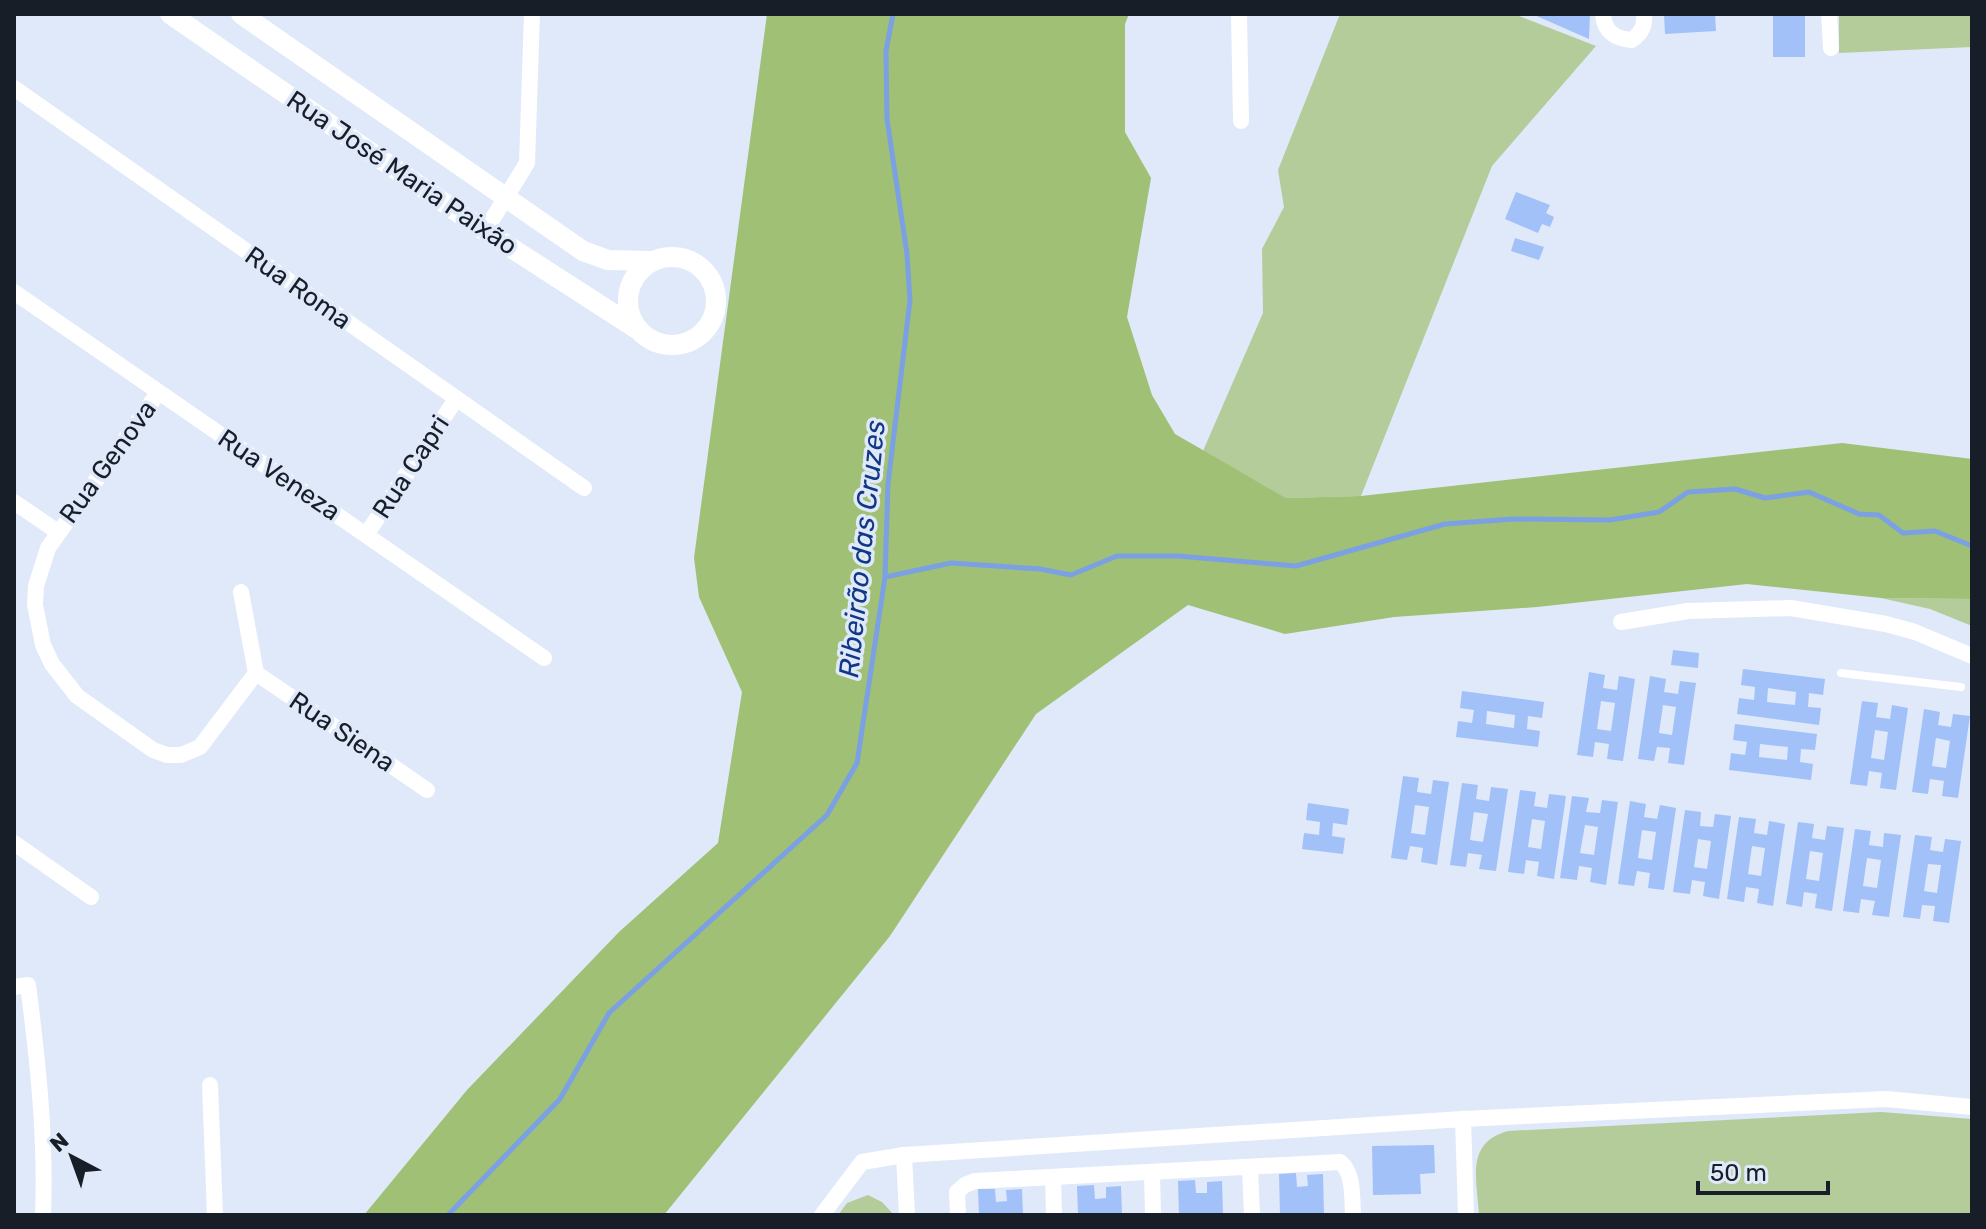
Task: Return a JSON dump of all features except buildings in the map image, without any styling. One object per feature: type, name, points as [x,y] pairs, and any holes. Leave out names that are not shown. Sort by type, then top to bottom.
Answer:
[{"type":"street","name":"Rua José Maria Paixão","points":[[170,14],[485,231],[637,329]]},
{"type":"street","name":"Rua José Maria Paixão","points":[[241,14],[583,251],[608,260],[650,261]]},
{"type":"street","points":[[485,231],[527,163],[532,14]]},
{"type":"street","points":[[1239,14],[1241,121]]},
{"type":"street","points":[[1603,14],[1608,30],[1615,36],[1632,40],[1641,33],[1644,14]]},
{"type":"street","points":[[1829,14],[1831,48]]},
{"type":"street","name":"Rua Roma","points":[[14,88],[584,488]]},
{"type":"street","points":[[666,256],[683,257],[698,264],[710,277],[716,292],[715,309],[709,325],[697,337],[682,344],[665,345],[649,339],[637,329],[628,311],[628,292],[635,274],[650,261],[666,256]]},
{"type":"street","name":"Rua Veneza","points":[[14,292],[544,658]]},
{"type":"street","name":"Rua Genova","points":[[158,393],[58,532],[40,567],[35,605],[40,636],[52,664],[77,696],[153,750],[167,755],[181,755],[205,742],[256,673]]},
{"type":"street","name":"Rua Capri","points":[[366,535],[456,399]]},
{"type":"street","points":[[14,502],[58,532]]},
{"type":"street","points":[[241,592],[256,673]]},
{"type":"street","points":[[1621,622],[1688,611],[1791,608],[1886,624],[1915,632],[1972,656]]},
{"type":"street","name":"Rua Siena","points":[[256,673],[427,790]]},
{"type":"street","points":[[14,843],[91,897]]},
{"type":"street","points":[[21,986],[41,1081],[43,1215]]},
{"type":"street","points":[[210,1085],[215,1215]]},
{"type":"street","points":[[822,1215],[862,1162],[904,1155],[1463,1119],[1886,1099],[1972,1107]]},
{"type":"street","points":[[1463,1119],[1466,1215]]},
{"type":"street","points":[[904,1155],[907,1215]]},
{"type":"street","points":[[958,1215],[957,1192],[975,1181],[1340,1162],[1349,1173],[1353,1215]]},
{"type":"street","points":[[1250,1168],[1252,1215]]},
{"type":"street","points":[[1152,1173],[1153,1215]]},
{"type":"street","points":[[1053,1177],[1054,1215]]},
{"type":"lane","points":[[1841,673],[1961,687]]},
{"type":"green space","points":[[767,14],[1129,14],[1125,24],[1125,132],[1151,178],[1127,317],[1152,395],[1175,434],[1286,498],[1361,496],[1842,443],[1972,459],[1972,599],[1881,598],[1747,584],[1537,607],[1394,617],[1285,634],[1188,605],[1036,714],[890,936],[664,1215],[364,1215],[467,1090],[619,932],[718,843],[742,692],[699,597],[694,558]]},
{"type":"green space","points":[[1340,14],[1514,14],[1596,46],[1492,166],[1361,496],[1286,498],[1203,451],[1263,313],[1262,249],[1284,207],[1278,170]]},
{"type":"green space","points":[[1839,14],[1972,14],[1972,47],[1839,53]]},
{"type":"green space","points":[[1881,598],[1972,599],[1972,626],[1930,609]]},
{"type":"green space","points":[[1881,1112],[1972,1119],[1972,1215],[1479,1215],[1476,1176],[1479,1153],[1494,1137],[1508,1131]]},
{"type":"green space","points":[[868,1195],[882,1202],[894,1215],[838,1215],[847,1203]]},
{"type":"waterway","name":"Ribeirão das Cruzes","points":[[448,1215],[560,1099],[609,1013],[827,815],[857,763],[885,577],[888,484],[910,300],[907,254],[887,119],[886,51],[893,14]]},
{"type":"waterway","points":[[885,577],[951,563],[1040,569],[1071,575],[1117,556],[1178,556],[1296,566],[1445,524],[1513,519],[1610,520],[1659,512],[1688,492],[1735,489],[1765,498],[1809,492],[1859,514],[1879,515],[1903,533],[1935,531],[1972,546]]}]
